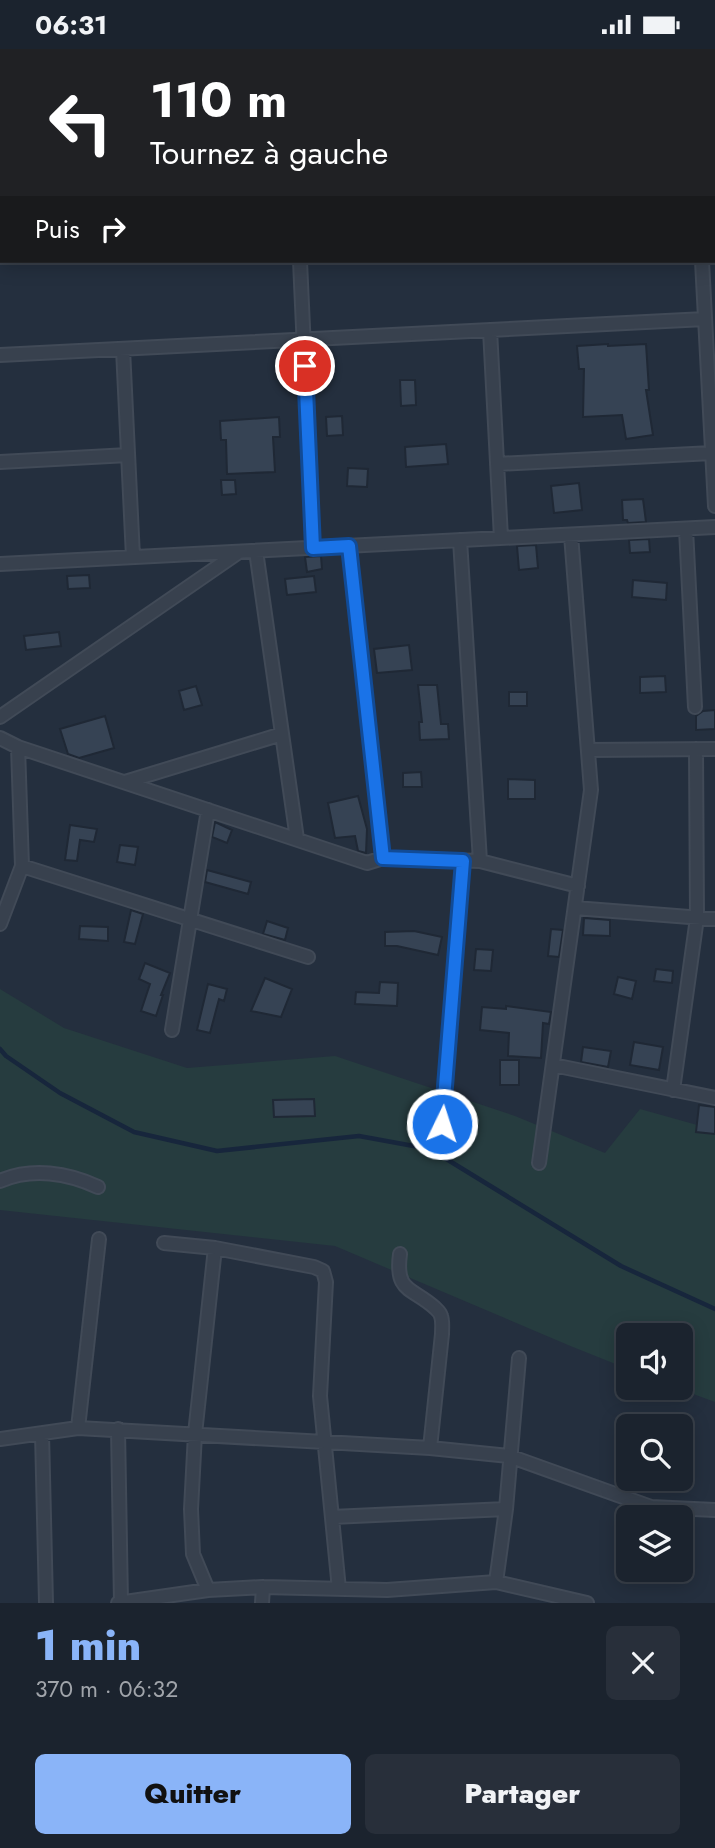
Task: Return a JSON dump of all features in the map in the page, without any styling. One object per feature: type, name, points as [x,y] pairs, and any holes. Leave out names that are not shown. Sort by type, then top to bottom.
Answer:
[{"type":"street","points":[[300,263],[313,548]]},
{"type":"street","points":[[702,263],[715,506]]},
{"type":"street","points":[[0,355],[705,319]]},
{"type":"street","points":[[490,330],[501,538]]},
{"type":"street","points":[[123,349],[133,557]]},
{"type":"street","points":[[497,464],[712,453]]},
{"type":"street","points":[[0,462],[128,455]]},
{"type":"street","points":[[0,564],[715,527]]},
{"type":"street","points":[[686,529],[695,707]]},
{"type":"street","points":[[539,1163],[592,790],[571,535]]},
{"type":"street","points":[[460,540],[480,861]]},
{"type":"street","points":[[349,546],[383,858]]},
{"type":"street","points":[[256,551],[297,839]]},
{"type":"street","points":[[0,717],[240,552]]},
{"type":"street","points":[[125,782],[282,734]]},
{"type":"street","points":[[0,738],[18,747],[367,863],[383,858],[480,861],[578,886]]},
{"type":"street","points":[[0,924],[22,866],[18,747]]},
{"type":"street","points":[[673,1090],[697,918],[696,749]]},
{"type":"street","points":[[588,750],[715,749]]},
{"type":"street","points":[[172,1030],[208,810]]},
{"type":"street","points":[[442,1124],[463,861]]},
{"type":"street","points":[[22,866],[308,957]]},
{"type":"street","points":[[575,908],[715,919]]},
{"type":"street","points":[[553,1065],[715,1098]]},
{"type":"street","points":[[0,1181],[12,1175],[44,1173],[76,1177],[98,1187]]},
{"type":"street","points":[[78,1428],[99,1240]]},
{"type":"street","points":[[164,1243],[215,1248],[314,1266],[323,1271],[326,1282],[320,1396],[339,1589]]},
{"type":"street","points":[[208,1591],[193,1554],[191,1509],[195,1434],[215,1248]]},
{"type":"street","points":[[400,1254],[400,1279],[412,1293],[437,1310],[442,1318],[430,1448]]},
{"type":"street","points":[[496,1582],[506,1509],[519,1358]]},
{"type":"street","points":[[0,1439],[78,1428],[430,1448],[509,1456],[651,1507],[715,1510]]},
{"type":"street","points":[[117,1429],[119,1603],[263,1587],[339,1589],[386,1597],[496,1582],[587,1603]]},
{"type":"street","points":[[42,1433],[46,1603]]},
{"type":"street","points":[[332,1517],[506,1509]]},
{"type":"street","points":[[262,1603],[263,1587]]},
{"type":"green space","points":[[0,989],[64,1028],[187,1068],[335,1056],[515,1116],[605,1153],[640,1109],[715,1130],[715,1402],[693,1394],[693,1323],[616,1323],[616,1364],[335,1246],[0,1210]]},
{"type":"building","points":[[646,344],[649,390],[646,390],[653,435],[626,439],[622,415],[583,417],[584,369],[579,369],[577,346]]},
{"type":"building","points":[[400,380],[415,380],[416,405],[401,406]]},
{"type":"building","points":[[342,416],[343,435],[327,436],[326,417]]},
{"type":"building","points":[[279,417],[280,437],[273,437],[275,472],[227,474],[226,440],[221,440],[220,421]]},
{"type":"building","points":[[446,444],[448,464],[406,467],[405,447]]},
{"type":"building","points":[[348,468],[368,469],[367,487],[347,486]]},
{"type":"building","points":[[221,480],[235,480],[236,494],[222,495]]},
{"type":"building","points":[[579,483],[582,510],[554,513],[551,486]]},
{"type":"building","points":[[643,499],[646,522],[628,523],[623,520],[622,500]]},
{"type":"building","points":[[649,539],[650,552],[630,553],[629,540]]},
{"type":"building","points":[[536,545],[538,568],[519,570],[517,546]]},
{"type":"building","points":[[321,556],[322,569],[307,572],[305,557]]},
{"type":"building","points":[[89,575],[90,588],[68,589],[67,576]]},
{"type":"building","points":[[314,576],[316,592],[287,595],[285,579]]},
{"type":"building","points":[[633,580],[667,583],[666,600],[632,597]]},
{"type":"building","points":[[59,632],[61,646],[26,650],[24,636]]},
{"type":"building","points":[[409,645],[412,670],[377,673],[374,649]]},
{"type":"building","points":[[665,676],[666,692],[640,693],[640,677]]},
{"type":"building","points":[[418,685],[437,685],[441,724],[448,724],[449,739],[420,740],[419,722],[422,722]]},
{"type":"building","points":[[196,686],[202,705],[184,710],[179,691]]},
{"type":"building","points":[[509,692],[527,692],[527,706],[509,706]]},
{"type":"building","points":[[715,710],[715,729],[696,730],[696,716],[703,711]]},
{"type":"building","points":[[105,716],[114,748],[79,758],[68,754],[60,729]]},
{"type":"building","points":[[421,772],[422,787],[403,787],[403,773]]},
{"type":"building","points":[[508,779],[535,780],[535,799],[508,799]]},
{"type":"building","points":[[358,796],[367,829],[366,853],[358,851],[355,836],[335,838],[328,803]]},
{"type":"building","points":[[215,822],[232,830],[227,843],[212,837]]},
{"type":"building","points":[[70,825],[97,829],[94,842],[80,840],[77,861],[65,860]]},
{"type":"building","points":[[120,845],[138,847],[135,865],[117,862]]},
{"type":"building","points":[[207,870],[251,882],[248,894],[205,882]]},
{"type":"building","points":[[131,910],[143,914],[135,944],[124,942]]},
{"type":"building","points":[[584,918],[610,920],[610,936],[583,935]]},
{"type":"building","points":[[267,921],[288,928],[285,940],[263,934]]},
{"type":"building","points":[[80,926],[108,927],[108,941],[79,939]]},
{"type":"building","points":[[551,929],[563,930],[559,957],[548,956]]},
{"type":"building","points":[[414,931],[442,937],[438,955],[385,946],[385,932]]},
{"type":"building","points":[[476,949],[493,950],[491,971],[474,970]]},
{"type":"building","points":[[145,963],[170,973],[156,1016],[141,1011],[150,984],[139,979]]},
{"type":"building","points":[[656,969],[673,971],[672,983],[654,981]]},
{"type":"building","points":[[618,977],[636,981],[632,999],[614,994]]},
{"type":"building","points":[[265,978],[292,989],[281,1017],[251,1011]]},
{"type":"building","points":[[380,982],[398,983],[397,1006],[355,1004],[356,992],[379,993]]},
{"type":"building","points":[[208,984],[227,989],[224,1001],[219,999],[210,1033],[197,1030]]},
{"type":"building","points":[[506,1006],[551,1012],[549,1024],[543,1023],[541,1058],[508,1056],[509,1033],[480,1030],[482,1007],[506,1009]]},
{"type":"building","points":[[634,1042],[663,1047],[659,1070],[630,1065]]},
{"type":"building","points":[[583,1047],[611,1051],[608,1067],[581,1062]]},
{"type":"building","points":[[500,1060],[519,1060],[519,1085],[500,1085]]},
{"type":"building","points":[[314,1099],[315,1116],[274,1117],[273,1100]]},
{"type":"building","points":[[699,1105],[715,1107],[715,1134],[696,1132]]},
{"type":"waterway","points":[[0,1049],[60,1093],[134,1132],[217,1151],[359,1136],[430,1149],[621,1266],[715,1309]]},
{"type":"route","points":[[305,366],[313,548],[349,546],[383,858],[463,861],[442,1124]]}]
